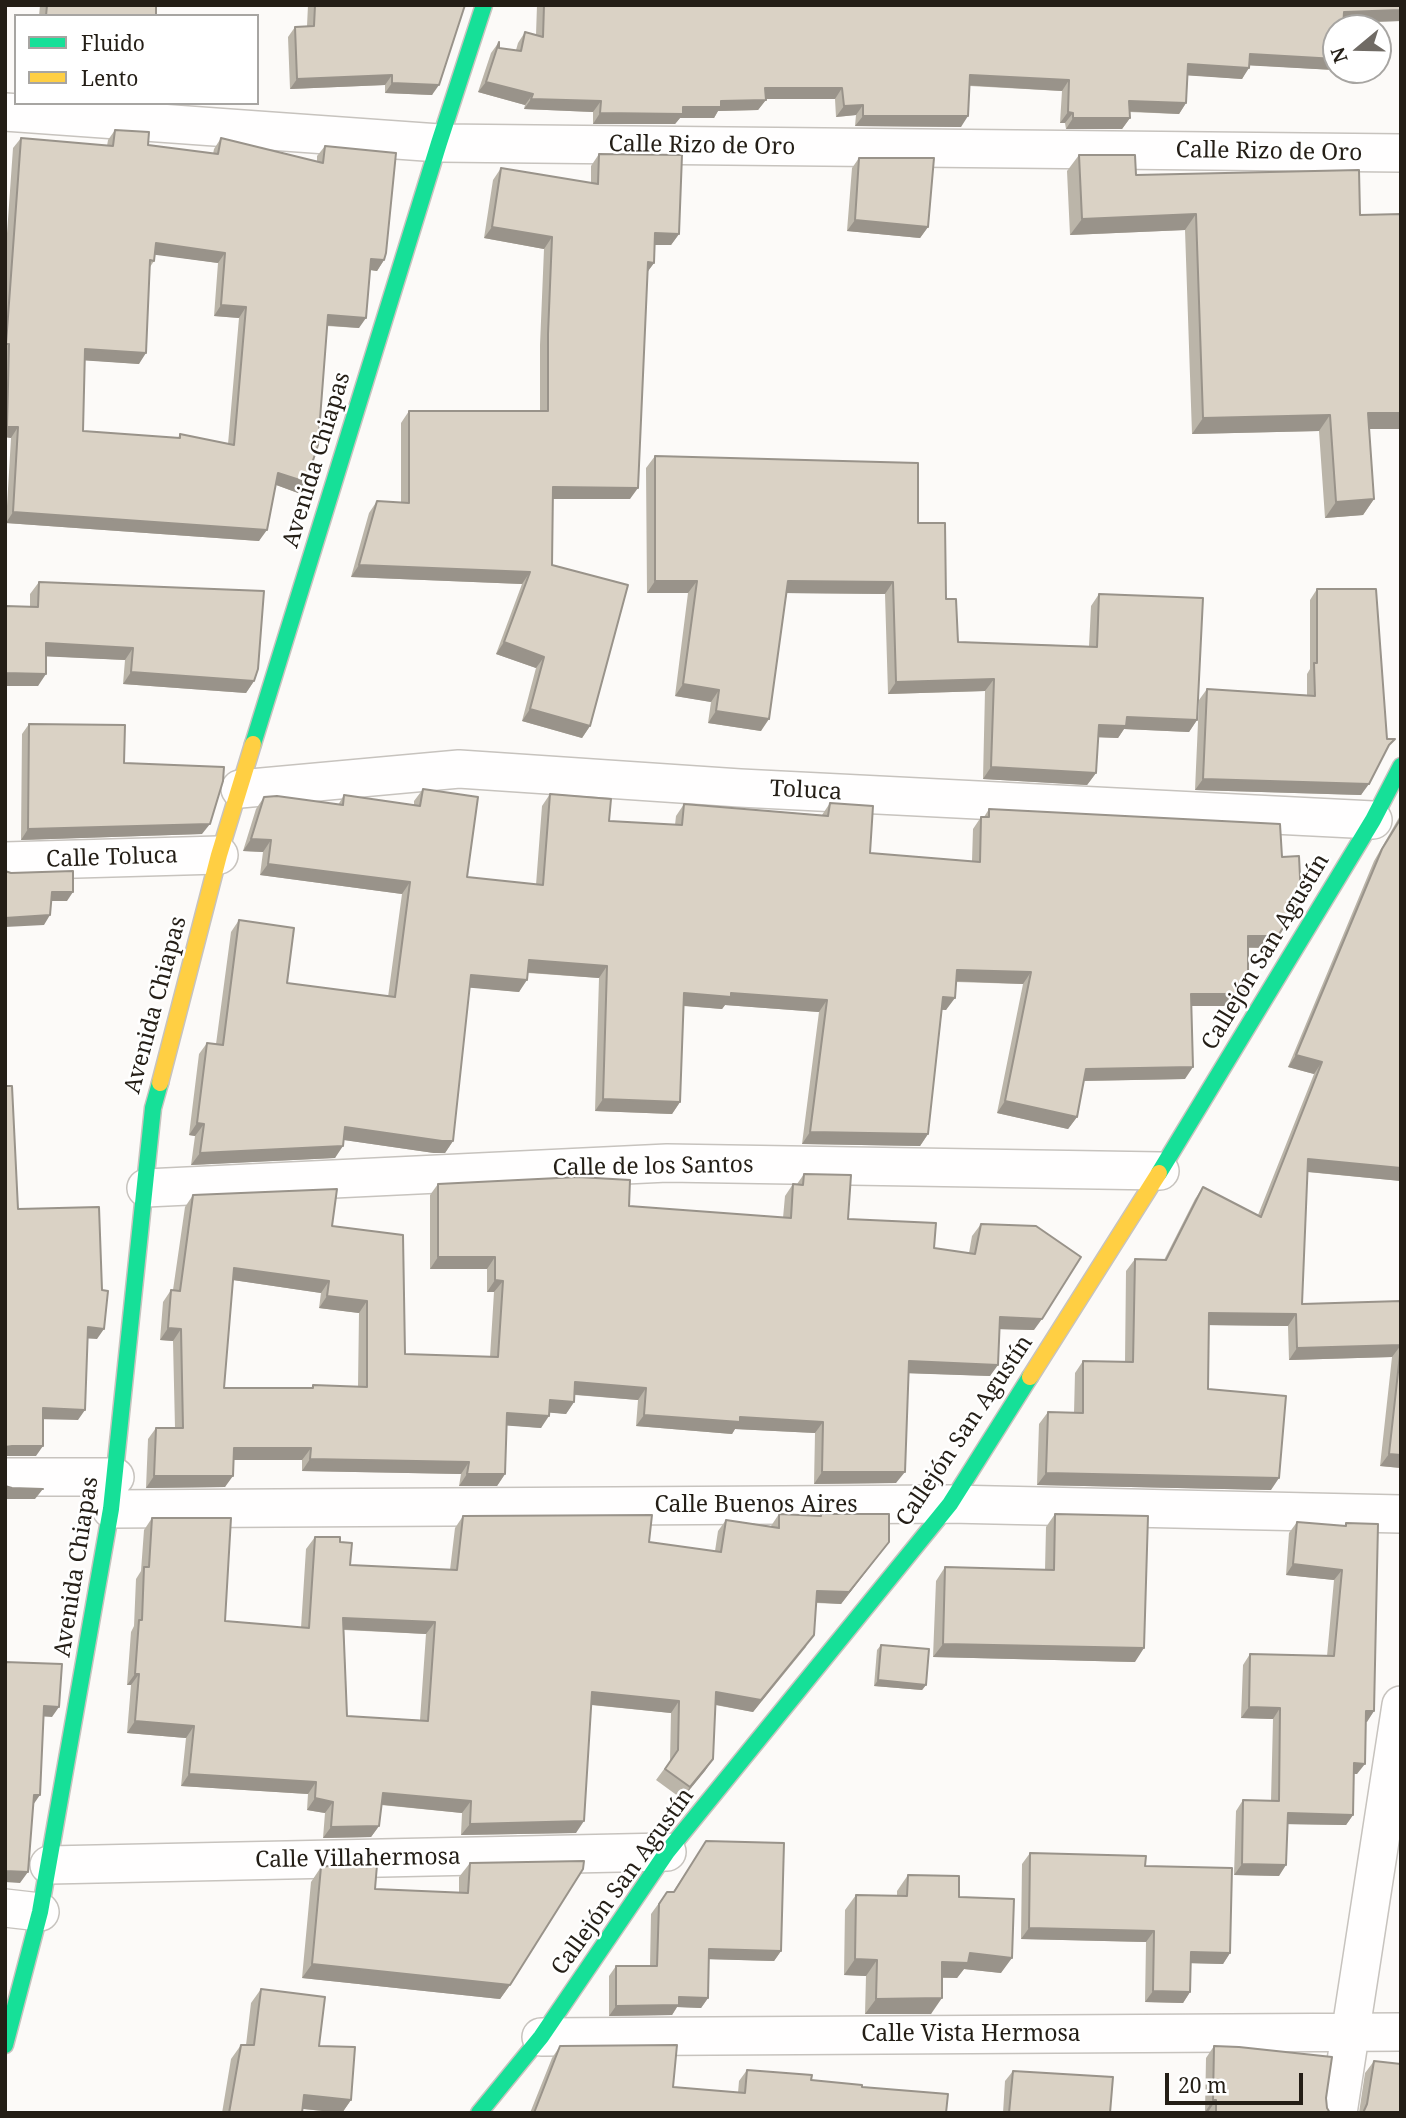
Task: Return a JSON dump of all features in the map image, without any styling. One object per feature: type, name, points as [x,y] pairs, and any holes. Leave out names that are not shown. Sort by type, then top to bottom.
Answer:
[{"type":"street","name":"Avenida Chiapas","points":[[5,2045],[23,1910],[49,1866],[113,1493],[153,1108],[219,855],[439,142],[484,5]]},
{"type":"street","name":"Calle Rizo de Oro","points":[[5,112],[439,142],[1401,153]]},
{"type":"street","name":"Callejón San Agustín","points":[[480,2113],[541,2037],[667,1852],[950,1504],[1160,1171],[1373,820],[1401,766]]},
{"type":"street","name":"Toluca","points":[[240,789],[459,769],[740,788],[1373,820]]},
{"type":"street","name":"Calle Toluca","points":[[5,861],[219,855]]},
{"type":"street","name":"Calle de los Santos","points":[[146,1188],[667,1163],[1160,1171]]},
{"type":"street","name":"Calle Buenos Aires","points":[[5,1477],[113,1493],[950,1504],[1401,1514]]},
{"type":"street","points":[[1338,2113],[1399,1723]]},
{"type":"street","name":"Calle Villahermosa","points":[[49,1866],[667,1852]]},
{"type":"street","name":"Calle Vista Hermosa","points":[[541,2037],[1401,2032]]},
{"type":"building","points":[[47,5],[156,5],[156,14],[46,14]]},
{"type":"building","points":[[315,5],[465,5],[439,85],[392,83],[392,75],[297,79],[295,27],[314,26]]},
{"type":"building","points":[[544,5],[1401,5],[1401,10],[1322,14],[1322,58],[1250,54],[1249,68],[1188,64],[1186,103],[1129,101],[1130,118],[1073,118],[1073,113],[1068,112],[1069,80],[970,75],[968,116],[863,116],[863,105],[844,106],[842,88],[765,88],[766,100],[721,101],[721,107],[683,107],[683,114],[600,113],[601,101],[531,99],[533,94],[486,82],[499,42],[499,48],[521,51],[525,32],[543,37]]},
{"type":"building","points":[[115,130],[149,132],[148,145],[218,154],[221,138],[323,163],[325,146],[396,153],[386,253],[384,260],[371,259],[366,318],[328,315],[318,445],[306,482],[278,473],[267,530],[13,512],[18,427],[7,427],[9,344],[6,344],[21,138],[113,146]],"holes":[[[156,243],[225,253],[221,305],[246,307],[234,445],[180,434],[180,438],[83,431],[85,349],[146,353],[150,260],[154,261]]]},
{"type":"building","points":[[599,154],[682,155],[679,234],[655,233],[654,263],[648,262],[638,488],[553,487],[552,565],[628,585],[590,726],[530,709],[544,657],[504,642],[530,572],[359,565],[377,501],[409,503],[409,411],[548,411],[552,237],[492,227],[501,168],[598,184]]},
{"type":"building","points":[[1079,155],[1135,155],[1136,175],[1359,170],[1360,215],[1401,214],[1401,413],[1368,413],[1374,499],[1336,502],[1330,415],[1203,418],[1196,214],[1082,219]]},
{"type":"building","points":[[859,158],[934,158],[928,227],[855,220]]},
{"type":"building","points":[[655,456],[918,463],[918,523],[945,523],[946,599],[956,599],[958,642],[1097,647],[1099,594],[1203,598],[1197,720],[1127,717],[1126,726],[1099,725],[1096,773],[991,767],[994,679],[896,682],[893,582],[788,581],[769,719],[716,711],[719,690],[683,684],[697,581],[655,581]]},
{"type":"building","points":[[39,582],[264,591],[258,669],[254,681],[131,672],[133,648],[46,643],[46,674],[5,673],[5,606],[38,607]]},
{"type":"building","points":[[1317,589],[1376,589],[1387,739],[1395,739],[1389,745],[1369,784],[1203,779],[1207,689],[1315,696]]},
{"type":"building","points":[[29,724],[125,725],[124,763],[224,767],[223,781],[210,824],[28,829]]},
{"type":"building","points":[[423,789],[478,797],[467,877],[543,885],[550,794],[611,799],[609,821],[682,825],[684,804],[828,816],[830,803],[873,806],[870,853],[980,862],[981,817],[989,817],[989,809],[1280,824],[1282,857],[1299,856],[1301,898],[1278,936],[1248,936],[1248,986],[1243,994],[1191,994],[1193,1067],[1086,1069],[1077,1117],[1005,1101],[1031,972],[957,970],[955,998],[943,997],[928,1134],[810,1132],[827,1000],[731,993],[731,997],[684,993],[680,1102],[603,1099],[607,966],[529,960],[527,980],[471,975],[453,1141],[345,1127],[343,1146],[200,1153],[204,1124],[197,1123],[207,1043],[223,1045],[239,920],[294,928],[287,983],[395,997],[410,882],[268,864],[271,840],[251,839],[264,797],[277,796],[343,805],[344,795],[420,806]]},
{"type":"building","points":[[1401,818],[1401,1168],[1308,1159],[1302,1304],[1401,1301],[1401,1345],[1297,1348],[1296,1314],[1209,1313],[1208,1389],[1286,1396],[1279,1478],[1046,1473],[1048,1412],[1083,1413],[1083,1361],[1133,1362],[1135,1259],[1166,1260],[1203,1187],[1261,1217],[1322,1062],[1296,1055],[1382,849]]},
{"type":"building","points":[[5,871],[73,871],[73,892],[52,892],[50,915],[5,918]]},
{"type":"building","points":[[5,1086],[12,1086],[18,1209],[99,1207],[102,1290],[108,1291],[104,1329],[88,1327],[85,1410],[43,1408],[43,1446],[5,1447]]},
{"type":"building","points":[[804,1174],[851,1175],[848,1219],[936,1223],[934,1248],[975,1254],[981,1224],[1036,1226],[1081,1257],[1042,1319],[1000,1317],[998,1365],[909,1361],[905,1472],[822,1472],[823,1422],[740,1417],[740,1422],[644,1415],[646,1388],[575,1382],[574,1402],[550,1400],[549,1416],[507,1413],[505,1474],[467,1474],[469,1462],[310,1459],[311,1448],[234,1448],[233,1476],[154,1476],[156,1428],[183,1428],[181,1329],[168,1328],[171,1290],[180,1291],[193,1195],[337,1189],[332,1226],[403,1235],[405,1354],[498,1357],[503,1281],[495,1280],[495,1257],[438,1257],[438,1184],[578,1177],[630,1180],[629,1206],[791,1218],[793,1184],[803,1185]],"holes":[[[234,1268],[329,1281],[327,1296],[367,1301],[367,1387],[313,1385],[313,1388],[224,1388]]]},
{"type":"building","points":[[1401,1345],[1401,1455],[1389,1454]]},
{"type":"building","points":[[779,1514],[889,1514],[889,1542],[849,1592],[817,1591],[814,1635],[761,1700],[716,1692],[713,1759],[690,1787],[665,1769],[678,1750],[679,1701],[592,1692],[584,1821],[470,1824],[471,1801],[383,1793],[379,1826],[331,1827],[333,1802],[315,1798],[316,1782],[189,1774],[194,1726],[135,1721],[139,1674],[135,1674],[139,1620],[142,1620],[144,1567],[149,1567],[152,1518],[231,1518],[225,1621],[309,1628],[315,1537],[340,1537],[340,1542],[352,1543],[350,1565],[457,1570],[463,1516],[652,1515],[649,1542],[721,1552],[726,1520],[779,1528]],"holes":[[[343,1618],[435,1622],[428,1721],[347,1716]]]},
{"type":"building","points":[[1055,1514],[1148,1516],[1144,1648],[943,1644],[945,1567],[1054,1570]]},
{"type":"building","points":[[1297,1522],[1346,1526],[1346,1523],[1378,1524],[1374,1711],[1366,1711],[1365,1764],[1354,1763],[1353,1815],[1288,1813],[1286,1865],[1242,1864],[1243,1800],[1279,1801],[1280,1708],[1249,1707],[1250,1654],[1334,1656],[1342,1570],[1293,1564]]},
{"type":"building","points":[[881,1645],[929,1649],[926,1685],[878,1680]]},
{"type":"building","points":[[5,1662],[62,1664],[59,1707],[44,1706],[40,1795],[34,1795],[28,1872],[5,1871]]},
{"type":"building","points":[[706,1841],[784,1843],[781,1951],[709,1949],[708,1998],[679,1997],[679,2005],[616,2006],[616,1966],[657,1966],[659,1904],[667,1892],[674,1892]]},
{"type":"building","points":[[1030,1853],[1146,1856],[1145,1866],[1232,1868],[1230,1953],[1191,1952],[1190,1992],[1153,1991],[1154,1931],[1029,1928]]},
{"type":"building","points":[[584,1861],[583,1869],[510,1985],[312,1964],[321,1867],[377,1865],[375,1889],[468,1893],[470,1863]]},
{"type":"building","points":[[908,1875],[959,1876],[959,1897],[1014,1899],[1012,1958],[970,1953],[968,1963],[942,1962],[942,1998],[876,1999],[877,1960],[855,1959],[856,1895],[907,1896]]},
{"type":"building","points":[[261,1989],[325,1997],[319,2046],[355,2047],[351,2100],[304,2095],[302,2113],[229,2113],[241,2045],[254,2045]]},
{"type":"building","points":[[677,2045],[673,2087],[745,2093],[747,2070],[812,2075],[811,2080],[948,2094],[946,2113],[534,2113],[560,2046]]},
{"type":"building","points":[[1214,2046],[1332,2057],[1326,2098],[1330,2113],[1216,2113],[1216,2100],[1213,2100]]},
{"type":"building","points":[[1374,2061],[1401,2064],[1401,2113],[1363,2113]]},
{"type":"building","points":[[1013,2071],[1113,2077],[1110,2113],[1009,2113]]},
{"type":"traffic: fast","points":[[253,744],[484,5]]},
{"type":"traffic: fast","points":[[1159,1173],[1373,820],[1401,766]]},
{"type":"traffic: fast","points":[[5,2045],[40,1912],[111,1509],[153,1108],[160,1083]]},
{"type":"traffic: fast","points":[[479,2113],[541,2037],[667,1852],[950,1504],[1030,1377]]},
{"type":"traffic: slow","points":[[160,1083],[219,855],[253,744]]},
{"type":"traffic: slow","points":[[1030,1377],[1159,1173]]}]
